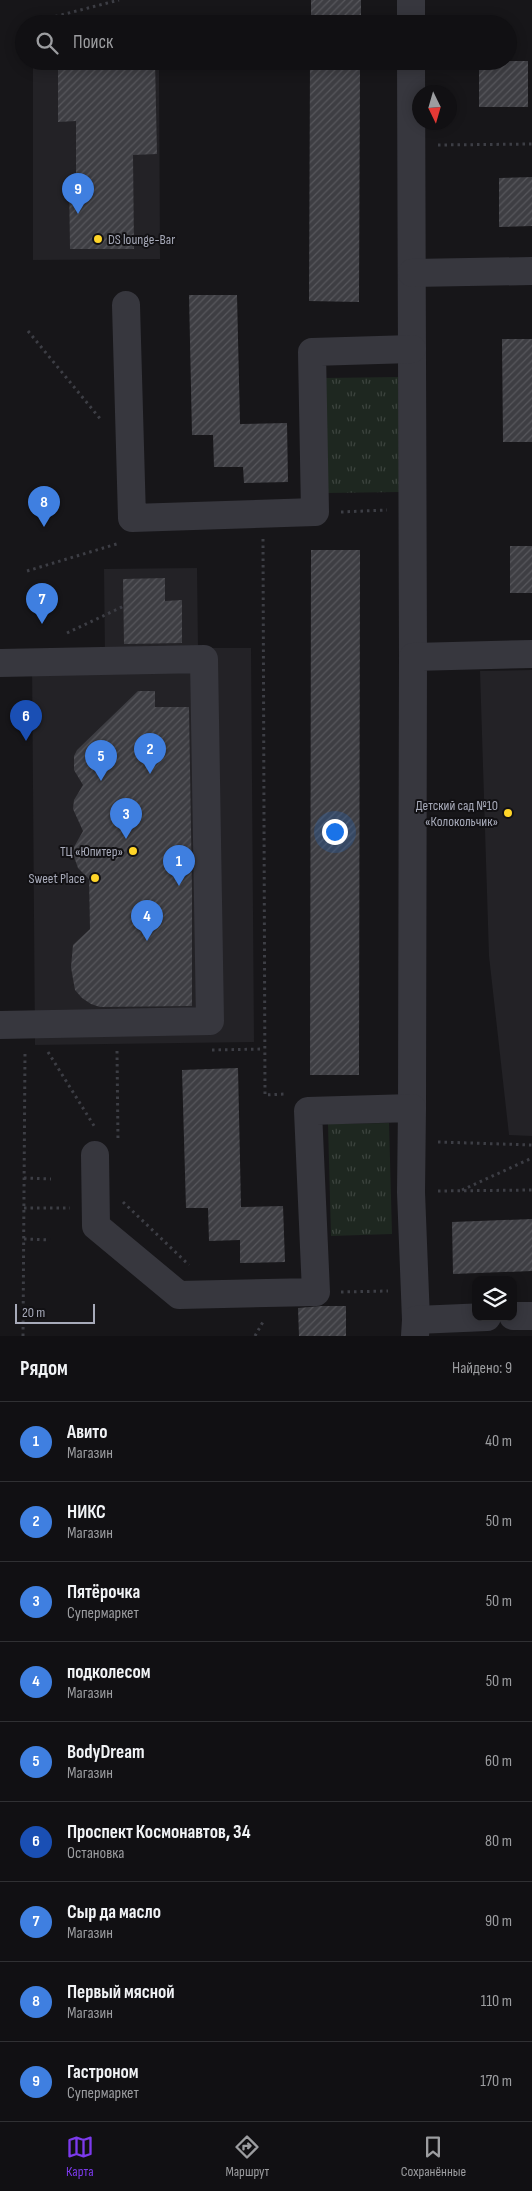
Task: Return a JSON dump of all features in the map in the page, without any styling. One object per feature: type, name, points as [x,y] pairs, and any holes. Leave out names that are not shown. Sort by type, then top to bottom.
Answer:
[{"type":"lane","points":[[411,0],[411,15]]},
{"type":"lane","points":[[411,70],[413,657],[412,1108],[410,1142],[415,1328],[472,1319]]},
{"type":"lane","points":[[412,273],[532,271]]},
{"type":"lane","points":[[126,304],[132,518],[315,512],[312,352],[412,349]]},
{"type":"lane","points":[[413,657],[532,654]]},
{"type":"lane","points":[[0,663],[204,659],[210,1021],[13,1025]]},
{"type":"lane","points":[[104,1145],[107,1203],[96,1226],[178,1295],[316,1292],[308,1110],[412,1108]]},
{"type":"lane","points":[[517,1316],[532,1316]]},
{"type":"path","points":[[61,15],[118,0]]},
{"type":"path","points":[[412,145],[532,144]]},
{"type":"path","points":[[28,331],[130,456]]},
{"type":"path","points":[[315,512],[413,510]]},
{"type":"path","points":[[263,514],[265,1095]]},
{"type":"path","points":[[27,571],[126,541],[132,518]]},
{"type":"path","points":[[63,637],[124,606]]},
{"type":"path","points":[[13,1025],[24,1178],[23,1336]]},
{"type":"path","points":[[48,1051],[104,1145]]},
{"type":"path","points":[[104,1145],[116,1051]]},
{"type":"path","points":[[410,1142],[532,1144]]},
{"type":"path","points":[[461,1191],[532,1158]]},
{"type":"path","points":[[24,1178],[51,1179]]},
{"type":"path","points":[[411,1192],[532,1190]]},
{"type":"path","points":[[24,1208],[107,1203],[190,1265]]},
{"type":"path","points":[[24,1239],[50,1240]]},
{"type":"path","points":[[316,1292],[414,1291]]},
{"type":"shaded area","points":[[33,70],[159,70],[160,259],[33,260]]},
{"type":"shaded area","points":[[197,568],[198,648],[251,648],[254,1042],[35,1045],[32,659],[105,658],[104,569]]},
{"type":"shaded area","name":"Детский сад №10 «Колокольчик»","points":[[532,670],[532,1136],[509,1135],[489,956],[480,671]]},
{"type":"green space","points":[[398,377],[401,492],[326,493],[324,378]]},
{"type":"green space","points":[[389,1123],[392,1234],[331,1236],[328,1124]]},
{"type":"building","points":[[311,0],[361,0],[361,15],[311,15]]},
{"type":"building","points":[[517,61],[528,61],[528,107],[479,107],[479,70],[517,70]]},
{"type":"building","points":[[58,70],[155,70],[157,154],[133,155],[134,249],[70,249],[69,180],[76,180],[76,121],[58,122]]},
{"type":"building","points":[[310,70],[360,70],[359,302],[309,301]]},
{"type":"building","points":[[532,177],[532,226],[499,227],[499,178]]},
{"type":"building","points":[[189,295],[237,295],[240,424],[287,423],[288,482],[244,483],[243,467],[214,467],[213,435],[192,435]]},
{"type":"building","points":[[502,339],[532,339],[532,442],[503,442]]},
{"type":"building","points":[[510,546],[532,546],[532,593],[510,593]]},
{"type":"building","points":[[311,550],[360,550],[359,1075],[310,1075]]},
{"type":"building","points":[[165,578],[165,601],[182,600],[182,643],[124,644],[123,579]]},
{"type":"building","name":"ТЦ «Юпитер»","points":[[138,691],[155,691],[155,707],[189,707],[192,1006],[100,1007],[82,998],[75,990],[73,979],[71,967],[73,945],[90,929],[89,879],[78,868],[73,854],[74,847],[83,831],[73,809],[74,800],[83,785],[74,770],[74,756],[77,750]]},
{"type":"building","points":[[238,1068],[241,1207],[283,1206],[285,1262],[240,1263],[240,1240],[209,1241],[208,1208],[186,1208],[182,1070]]},
{"type":"building","points":[[532,1219],[532,1271],[453,1274],[452,1222]]},
{"type":"building","points":[[346,1306],[346,1336],[299,1336],[298,1308]]},
{"type":"place","name":"Гастроном","points":[[78,214]]},
{"type":"place","name":"DS lounge-Bar","points":[[98,239]]},
{"type":"place","name":"Первый мясной","points":[[44,527]]},
{"type":"place","name":"Сыр да масло","points":[[42,624]]},
{"type":"place","name":"Проспект Космонавтов, 34","points":[[26,741]]},
{"type":"place","name":"НИКС","points":[[150,774]]},
{"type":"place","name":"BodyDream","points":[[101,781]]},
{"type":"place","name":"Детский сад №10 «Колокольчик»","points":[[508,813]]},
{"type":"place","name":"Пятёрочка","points":[[126,839]]},
{"type":"place","name":"ТЦ «Юпитер»","points":[[133,851]]},
{"type":"place","name":"Sweet Place","points":[[95,878]]},
{"type":"place","name":"Авито","points":[[179,886]]},
{"type":"place","name":"подколесом","points":[[147,941]]}]
